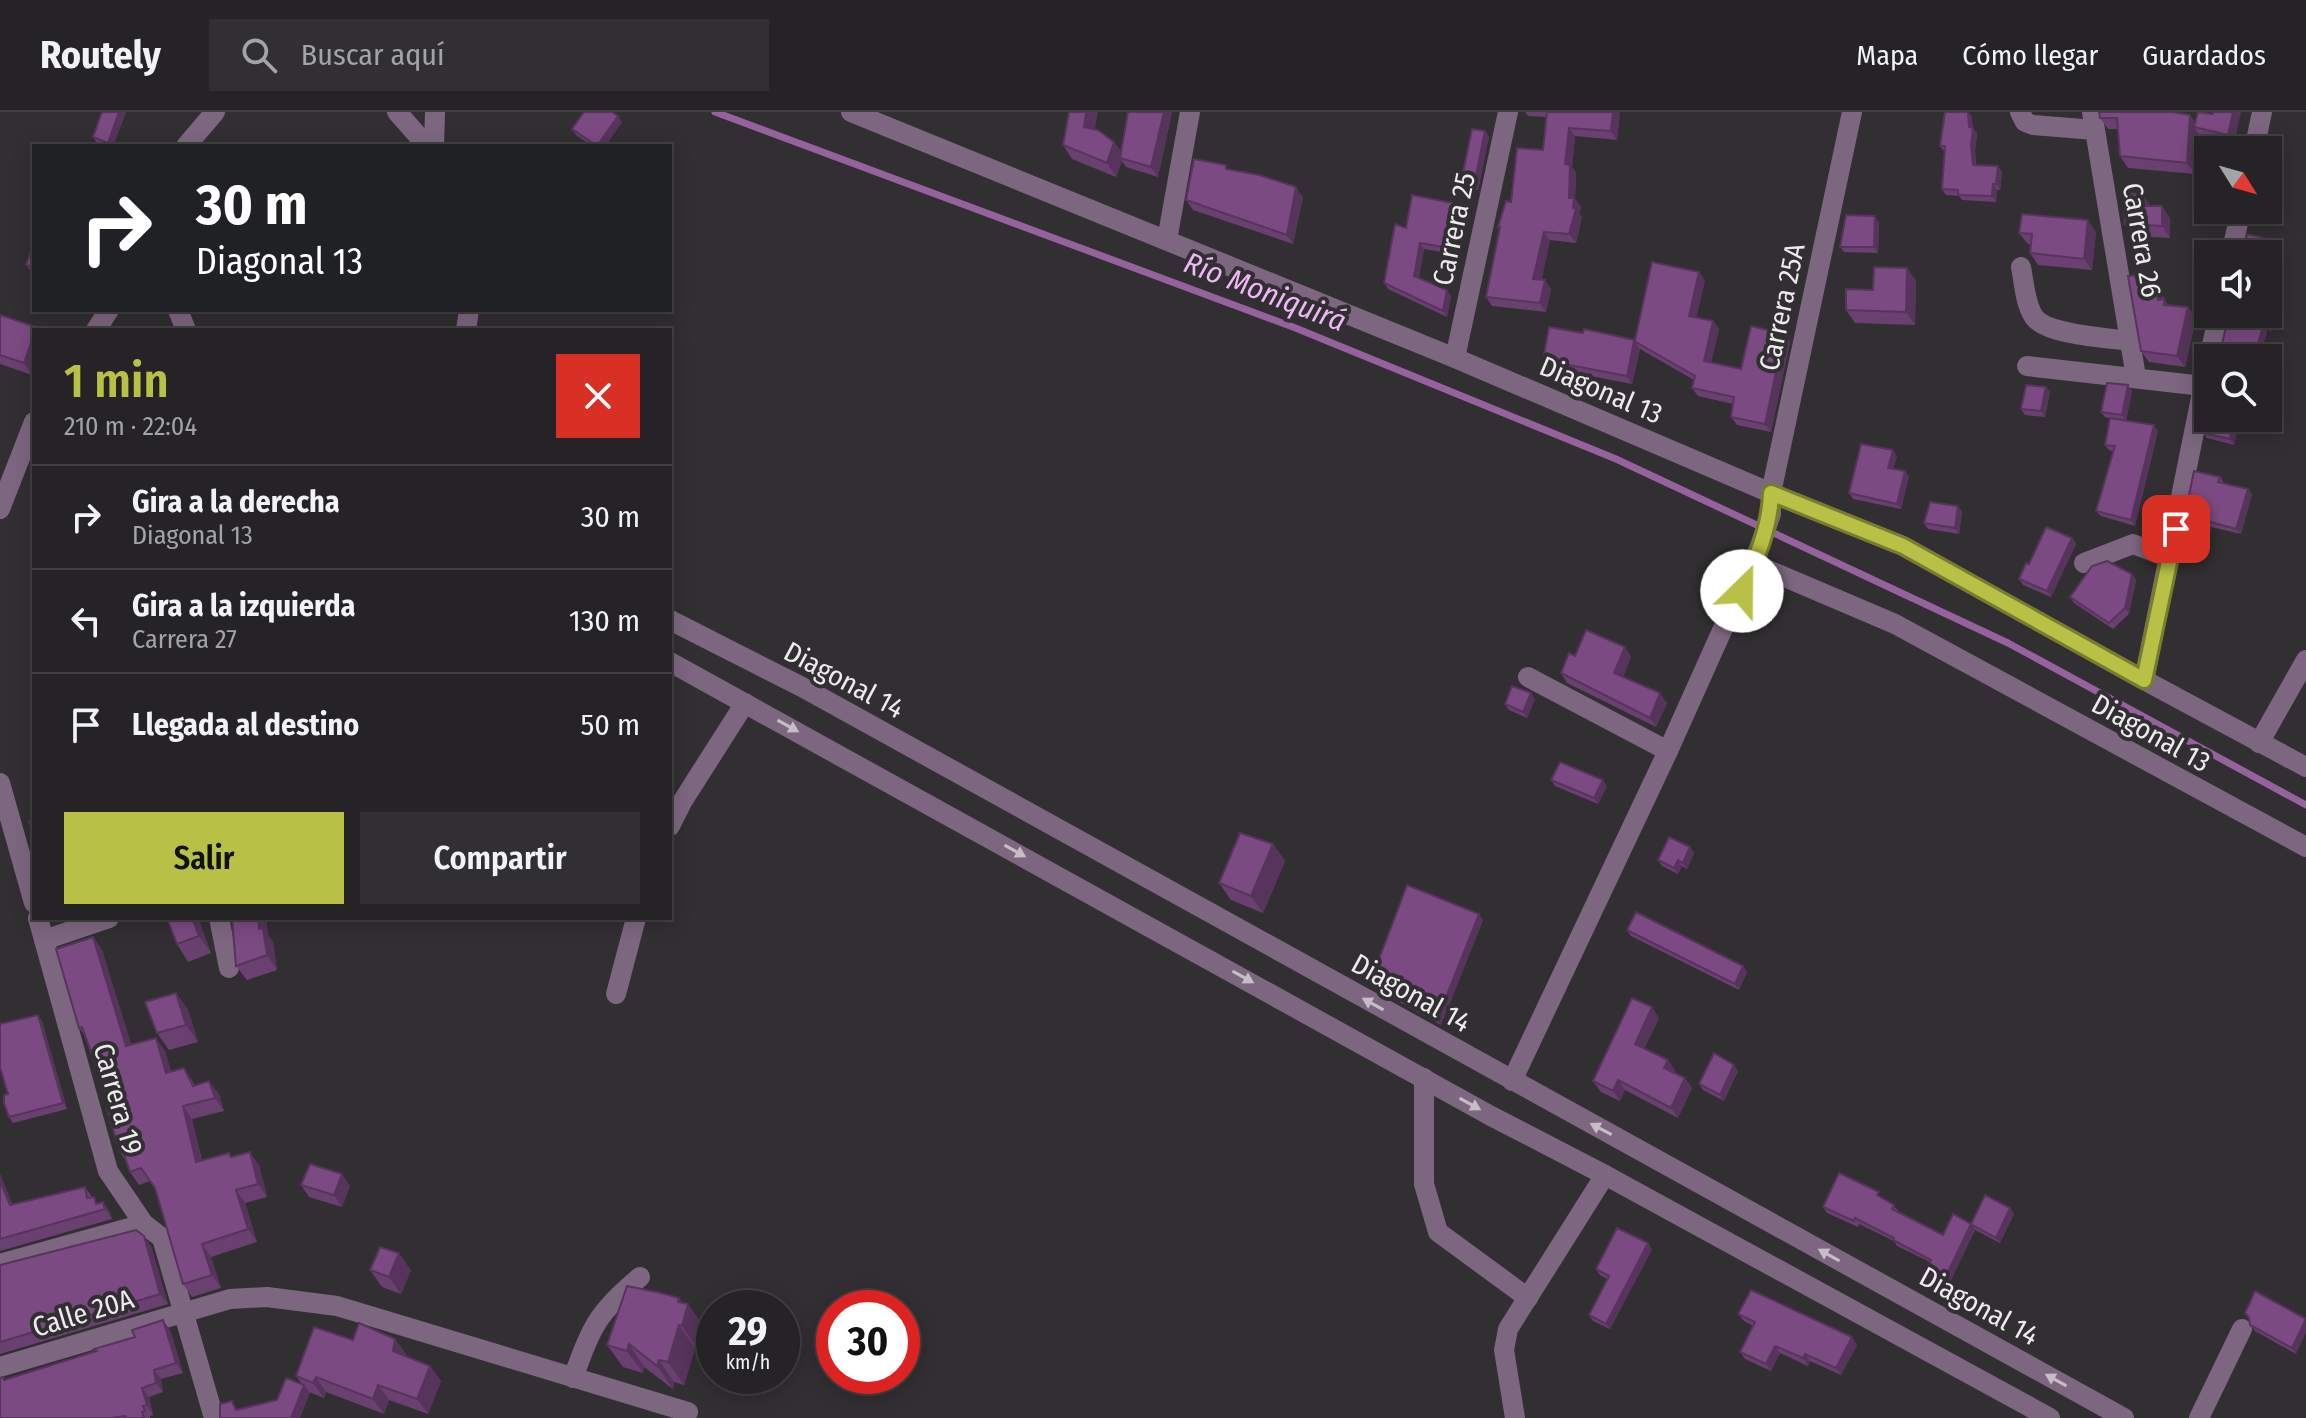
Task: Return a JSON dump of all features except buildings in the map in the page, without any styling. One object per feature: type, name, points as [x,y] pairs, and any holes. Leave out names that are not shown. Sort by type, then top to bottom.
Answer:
[{"type":"street","points":[[185,144],[197,112]]},
{"type":"street","points":[[186,144],[215,112]]},
{"type":"street","points":[[397,112],[425,144]]},
{"type":"street","points":[[434,144],[435,112]]},
{"type":"street","name":"Diagonal 13","points":[[851,112],[897,122],[1167,240],[1455,358],[1771,503],[1903,546],[2306,767]]},
{"type":"street","points":[[1167,240],[1190,112]]},
{"type":"street","name":"Carrera 25","points":[[1455,358],[1508,112]]},
{"type":"street","name":"Carrera 25A","points":[[1512,1081],[1757,555],[1771,503],[1852,112]]},
{"type":"street","points":[[2020,112],[2025,122],[2033,125],[2094,121]]},
{"type":"street","points":[[2257,136],[2262,112]]},
{"type":"street","name":"Carrera 26","points":[[2094,121],[2136,377]]},
{"type":"street","points":[[2021,267],[2031,314],[2039,323],[2052,329],[2131,341]]},
{"type":"street","points":[[2027,366],[2194,385]]},
{"type":"street","points":[[2144,680],[2194,432]]},
{"type":"street","points":[[0,509],[28,444]]},
{"type":"street","points":[[2084,563],[2133,544],[2170,558]]},
{"type":"street","name":"Diagonal 13","points":[[1757,555],[1895,624],[2306,847]]},
{"type":"street","name":"Diagonal 14","points":[[672,621],[815,695],[2124,1418]]},
{"type":"street","points":[[2259,743],[2306,660]]},
{"type":"street","points":[[672,663],[1424,1078],[2050,1418]]},
{"type":"street","points":[[1528,677],[1668,751]]},
{"type":"street","points":[[672,822],[745,703]]},
{"type":"street","points":[[0,783],[32,896]]},
{"type":"street","name":"Carrera 19","points":[[39,920],[108,1171],[144,1224],[162,1238],[214,1418]]},
{"type":"street","points":[[44,940],[103,920]]},
{"type":"street","points":[[219,920],[229,968]]},
{"type":"street","points":[[616,994],[635,920]]},
{"type":"street","points":[[1424,1078],[1424,1184],[1438,1232],[1528,1298]]},
{"type":"street","points":[[1515,1418],[1504,1350],[1508,1329],[1605,1175]]},
{"type":"street","points":[[0,1264],[144,1224]]},
{"type":"street","points":[[573,1378],[590,1330],[611,1301],[640,1277]]},
{"type":"street","name":"Calle 20A","points":[[0,1367],[230,1299],[267,1297],[337,1306],[688,1412]]},
{"type":"street","points":[[2199,1418],[2242,1329]]},
{"type":"waterway","name":"Río Moniquirá","points":[[715,112],[1293,327],[1616,459],[2008,643],[2306,805]]},
{"type":"route","points":[[1742,591],[1771,514],[1771,493],[1903,546],[2144,680],[2176,529]]}]
